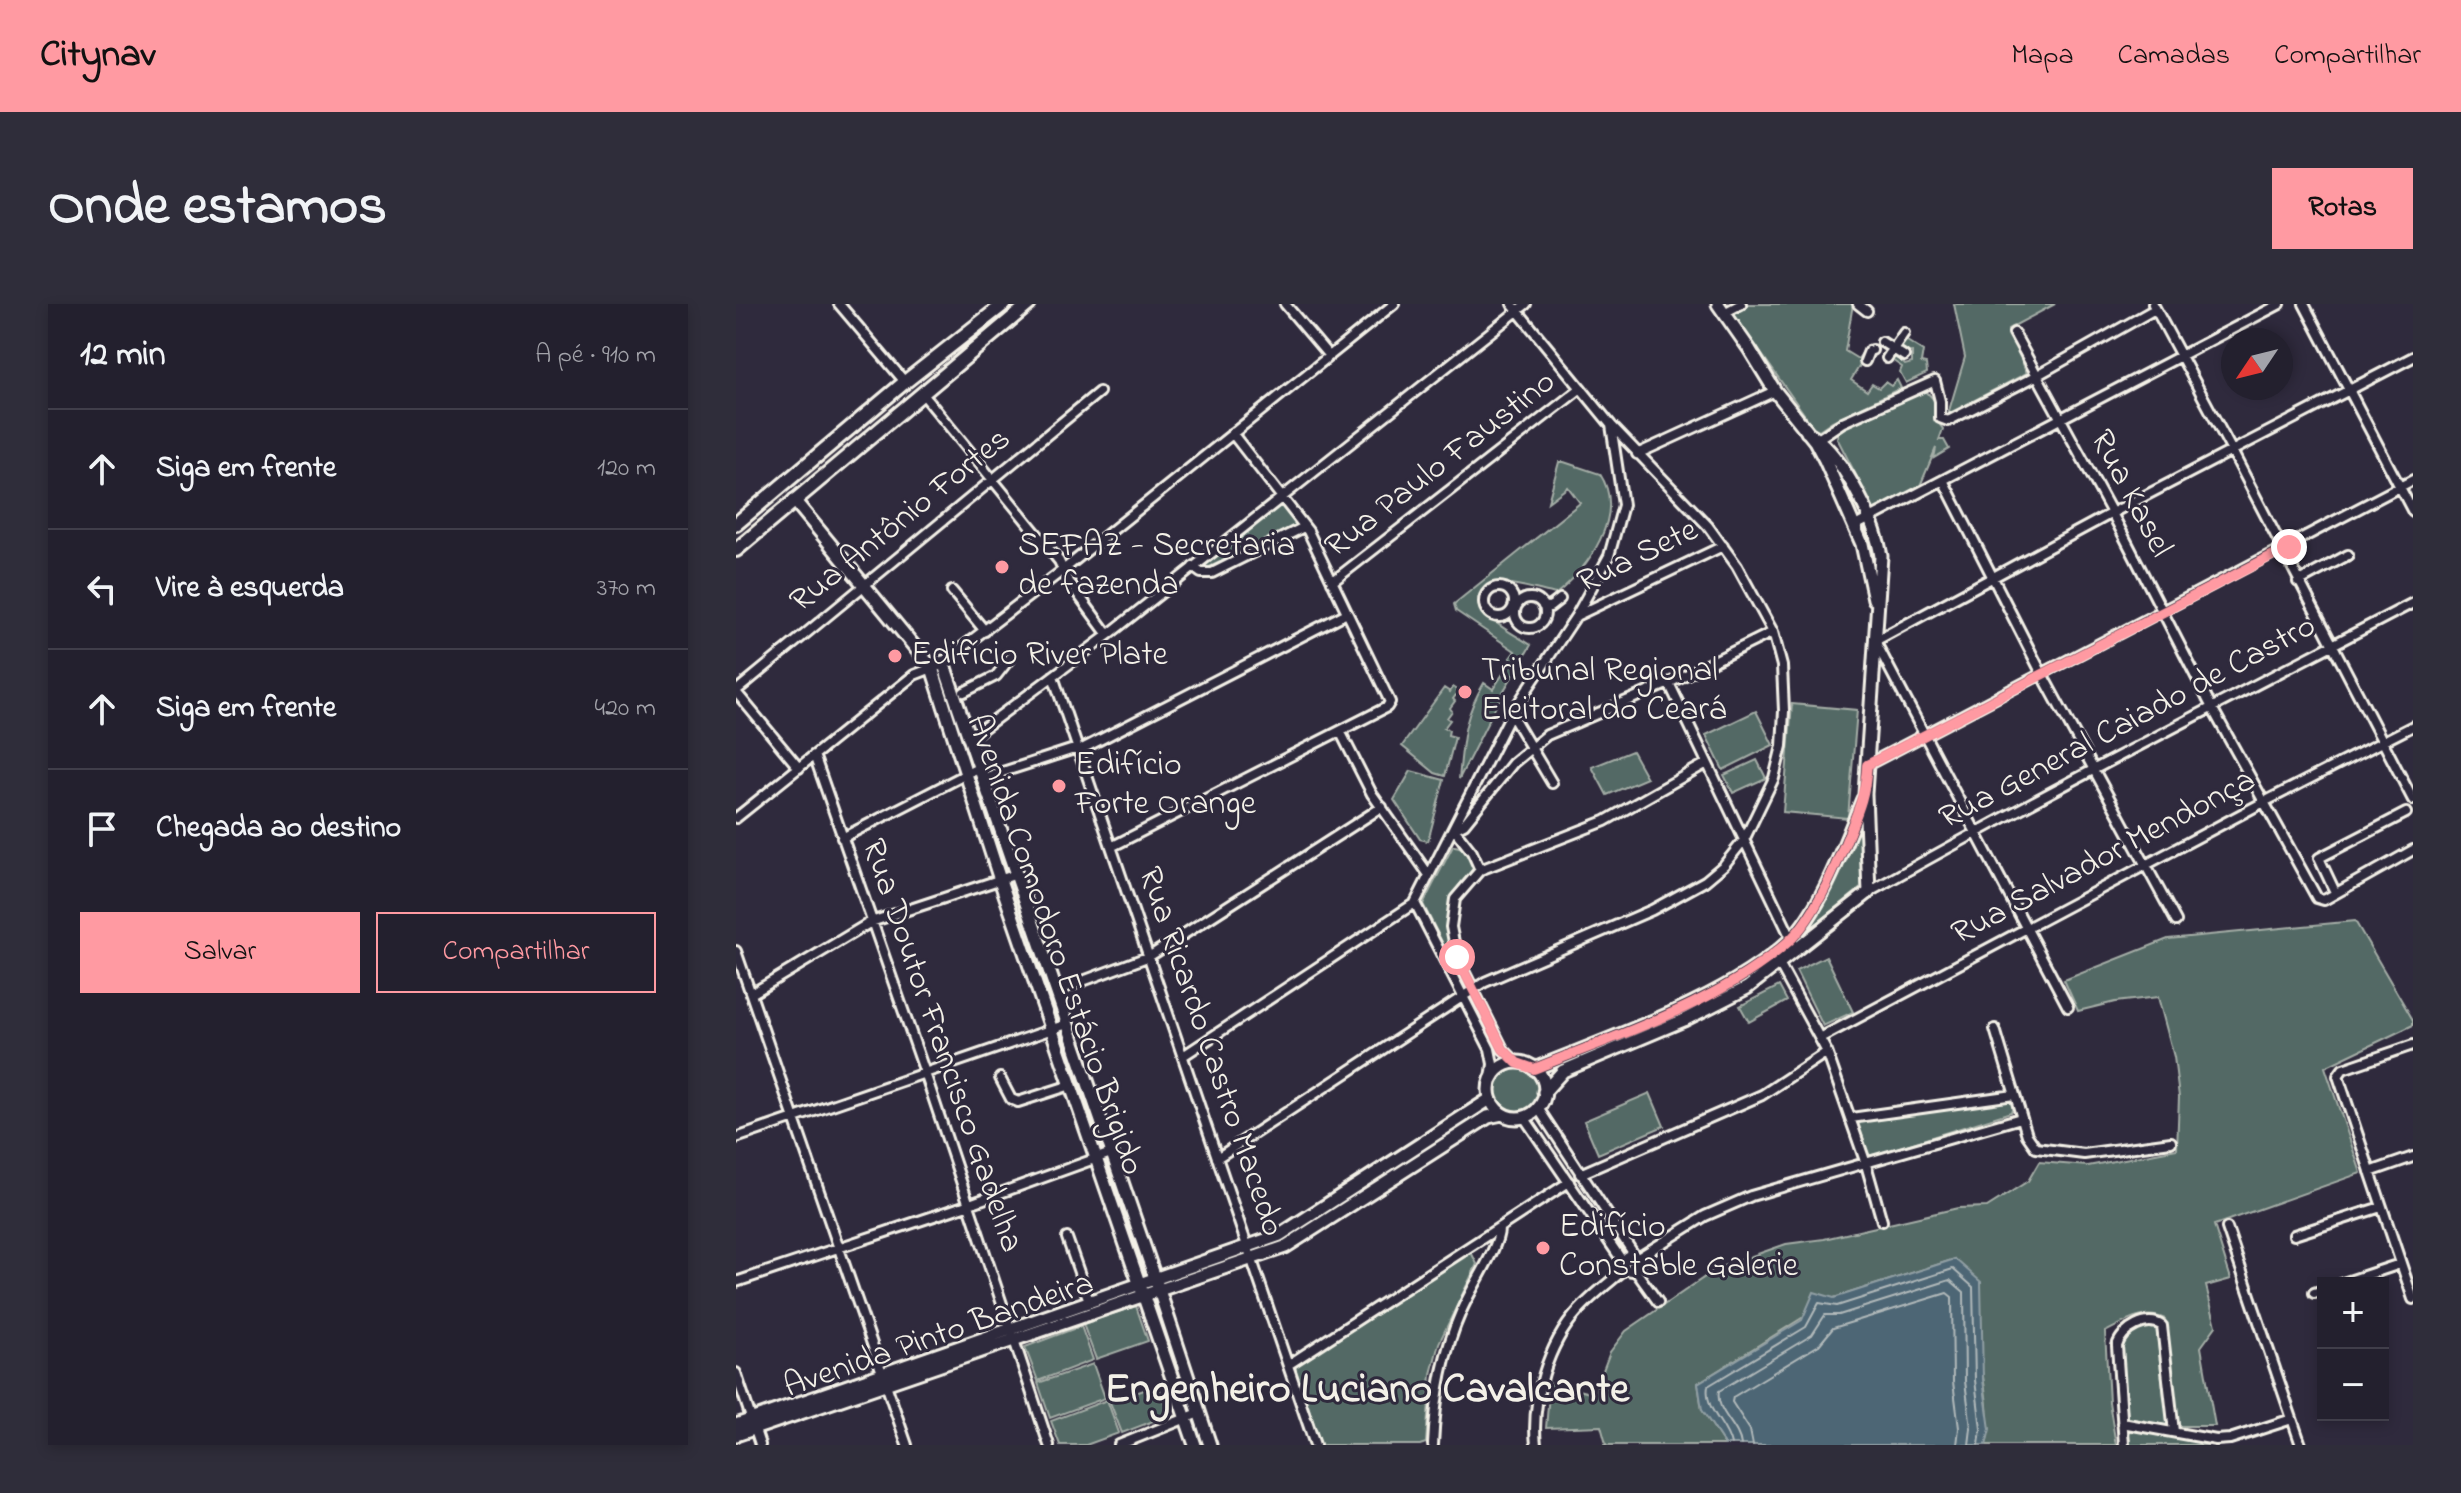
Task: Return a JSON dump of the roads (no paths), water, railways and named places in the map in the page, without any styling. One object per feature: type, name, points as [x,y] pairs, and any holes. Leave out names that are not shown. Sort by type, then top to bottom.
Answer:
[{"type":"highway","points":[[736,524],[905,382],[1004,304]]},
{"type":"highway","points":[[736,550],[1029,304]]},
{"type":"main road","points":[[1544,1092],[1542,1079],[1534,1069],[1517,1063],[1502,1067],[1491,1079],[1489,1089],[1490,1099],[1502,1114],[1513,1118],[1524,1117],[1538,1108],[1544,1092],[1563,1071],[1611,1051],[1715,998],[1742,976],[1869,892],[1865,794],[1881,556],[1872,518],[1847,477],[1775,391],[1721,308]]},
{"type":"main road","points":[[1814,437],[1855,526],[1868,564],[1876,612]]},
{"type":"main road","name":"Avenida Comodoro Estácio Brigido","points":[[794,500],[960,693],[970,738],[1210,1445]]},
{"type":"main road","name":"Avenida Comodoro Estácio Brigido","points":[[937,665],[1000,880],[1195,1445]]},
{"type":"main road","points":[[1534,1069],[1688,1005],[1747,988],[1779,964],[1794,944],[1831,876],[1865,794]]},
{"type":"main road","points":[[1607,1039],[1611,1051]]},
{"type":"main road","points":[[1396,1169],[1490,1099]]},
{"type":"main road","points":[[1157,1284],[1251,1253],[1280,1235],[1311,1224],[1396,1169],[1488,1117],[1502,1114]]},
{"type":"main road","name":"Avenida Pinto Bandeira","points":[[736,1435],[753,1424],[1012,1334],[1089,1301],[1139,1284],[1157,1284]]},
{"type":"main road","name":"Avenida Pinto Bandeira","points":[[1012,1334],[1143,1296],[1157,1284]]},
{"type":"main road","name":"Avenida Pinto Bandeira","points":[[736,1425],[753,1424]]},
{"type":"street","points":[[839,304],[905,382]]},
{"type":"street","points":[[1285,304],[1329,356]]},
{"type":"street","points":[[736,818],[914,675],[937,665],[985,631],[1394,304]]},
{"type":"street","points":[[1721,308],[1741,304]]},
{"type":"street","points":[[1858,304],[1867,311]]},
{"type":"street","points":[[1855,526],[2280,304]]},
{"type":"street","points":[[2304,304],[2413,512]]},
{"type":"street","points":[[970,738],[1108,635],[1519,306],[1611,425],[1693,507],[1723,546],[1773,632],[1782,666],[1784,711],[1782,746],[1765,800],[1744,840],[1724,865],[1685,893],[1652,910],[1472,990],[1217,1158]]},
{"type":"street","points":[[1814,437],[1935,381],[1940,418],[1948,421],[2036,376],[2154,306],[2413,800]]},
{"type":"street","points":[[1887,358],[1904,333]]},
{"type":"street","name":"Rua Kasel","points":[[2014,333],[2313,892],[2322,900],[2335,892]]},
{"type":"street","points":[[1882,342],[1904,356]]},
{"type":"street","points":[[1865,361],[1869,350]]},
{"type":"street","points":[[2068,1007],[1875,641],[2112,513],[2413,357]]},
{"type":"street","name":"Rua Paulo Faustino","points":[[1332,582],[1581,388]]},
{"type":"street","points":[[1637,454],[1775,391]]},
{"type":"street","name":"Rua Antônio Fortes","points":[[736,691],[1099,392]]},
{"type":"street","points":[[922,393],[1059,561],[1108,635]]},
{"type":"street","points":[[1183,1056],[1415,903],[1511,714],[1576,616],[1609,556],[1621,521],[1623,492],[1611,425]]},
{"type":"street","points":[[1113,846],[1387,707],[1390,702],[1304,527],[1232,433]]},
{"type":"street","points":[[1943,480],[2042,674],[2176,921]]},
{"type":"street","points":[[1867,765],[2413,480]]},
{"type":"street","points":[[1193,567],[1201,573],[1212,573],[1304,527]]},
{"type":"street","name":"Rua Sete","points":[[1576,616],[1723,546]]},
{"type":"street","points":[[2298,582],[2348,555]]},
{"type":"street","points":[[1543,606],[1543,621],[1536,627],[1524,627],[1487,611],[1485,597],[1495,588],[1531,598],[1543,606],[1550,607],[1560,599]]},
{"type":"street","points":[[952,591],[985,631]]},
{"type":"street","points":[[1500,617],[1509,613],[1514,605],[1509,591]]},
{"type":"street","points":[[1531,598],[1522,600],[1516,608],[1516,618],[1535,638]]},
{"type":"street","name":"Rua General Caiado de Castro","points":[[1869,892],[1976,831],[2211,706],[2413,603]]},
{"type":"street","points":[[842,838],[967,774],[1080,750],[1347,613]]},
{"type":"street","points":[[1454,829],[1464,824],[1492,787],[1531,747],[1563,726],[1669,683],[1773,632]]},
{"type":"street","points":[[960,693],[996,676],[1011,657]]},
{"type":"street","name":"Rua Ricardo Castro Macedo","points":[[1053,676],[1315,1445]]},
{"type":"street","points":[[1669,683],[1794,944]]},
{"type":"street","points":[[736,691],[799,768]]},
{"type":"street","points":[[1511,714],[1552,783]]},
{"type":"street","name":"Rua Salvador Mendonça","points":[[1820,1038],[2413,726]]},
{"type":"street","points":[[1340,731],[1372,794],[1429,875]]},
{"type":"street","name":"Rua Doutor Francisco Gadelha","points":[[814,755],[925,1073],[1049,1445]]},
{"type":"street","points":[[1517,1063],[1503,1049],[1457,957],[1451,927],[1455,899],[1480,870],[1605,821],[1707,763]]},
{"type":"street","points":[[1056,991],[1150,956],[1382,807]]},
{"type":"street","points":[[2406,813],[2319,858],[2335,892],[2413,850]]},
{"type":"street","points":[[1454,829],[1472,852],[1480,870]]},
{"type":"street","points":[[751,994],[871,922],[1017,874]]},
{"type":"street","points":[[1415,903],[1490,1049],[1493,1064],[1491,1079]]},
{"type":"street","points":[[736,951],[738,965],[751,994],[907,1445]]},
{"type":"street","points":[[1446,963],[1457,957]]},
{"type":"street","points":[[1779,964],[1827,1052],[1865,1161],[1882,1221]]},
{"type":"street","points":[[736,1138],[1067,1024]]},
{"type":"street","points":[[1995,1029],[2030,1141],[2042,1149],[2084,1154],[2171,1142]]},
{"type":"street","points":[[2413,1045],[2343,1069],[2338,1074],[2413,1299]]},
{"type":"street","points":[[1580,1174],[1762,1095],[1827,1052]]},
{"type":"street","points":[[1000,1078],[1011,1099],[1018,1102],[1071,1085]]},
{"type":"street","points":[[1851,1118],[2014,1095]]},
{"type":"street","points":[[1536,1445],[1535,1418],[1539,1393],[1556,1344],[1578,1311],[1628,1267],[1639,1265],[1637,1257],[1538,1108]]},
{"type":"street","points":[[1524,1117],[1628,1267],[1658,1302]]},
{"type":"street","points":[[1628,1267],[1629,1255],[1637,1257],[1730,1204],[1865,1161],[2021,1118]]},
{"type":"street","points":[[1550,1155],[1562,1146]]},
{"type":"street","points":[[736,1282],[1111,1153]]},
{"type":"street","points":[[2370,1172],[2413,1157]]},
{"type":"street","points":[[1288,1365],[1569,1182]]},
{"type":"street","points":[[1582,1201],[1594,1194]]},
{"type":"street","points":[[2294,1235],[2381,1207]]},
{"type":"street","points":[[1433,1445],[1435,1410],[1448,1345],[1474,1284],[1499,1238],[1499,1228]]},
{"type":"street","points":[[2227,1228],[2301,1445]]},
{"type":"street","points":[[1067,1238],[1089,1301]]},
{"type":"street","points":[[2361,1277],[2400,1264]]},
{"type":"street","points":[[2124,1445],[2118,1341],[2133,1327],[2158,1322],[2162,1329],[2174,1432]]},
{"type":"street","points":[[736,1373],[760,1445]]},
{"type":"street","points":[[1119,1445],[1199,1413]]},
{"type":"street","points":[[2122,1423],[2222,1440],[2292,1419]]},
{"type":"water","points":[[1955,1259],[1981,1282],[1983,1380],[1990,1429],[1986,1445],[1725,1445],[1702,1410],[1698,1383],[1802,1320],[1814,1292],[1834,1298]]},
{"type":"place","name":"SEFAZ - Secretaria de fazenda","points":[[1002,567]]},
{"type":"place","name":"Edifício River Plate","points":[[895,656]]},
{"type":"place","name":"Tribunal Regional Eleitoral do Ceará","points":[[1465,692]]},
{"type":"place","name":"Edifício Forte Orange","points":[[1059,786]]},
{"type":"place","name":"Edifício Constable Galerie","points":[[1543,1248]]},
{"type":"district","name":"Engenheiro Luciano Cavalcante","points":[[1367,1390]]}]
